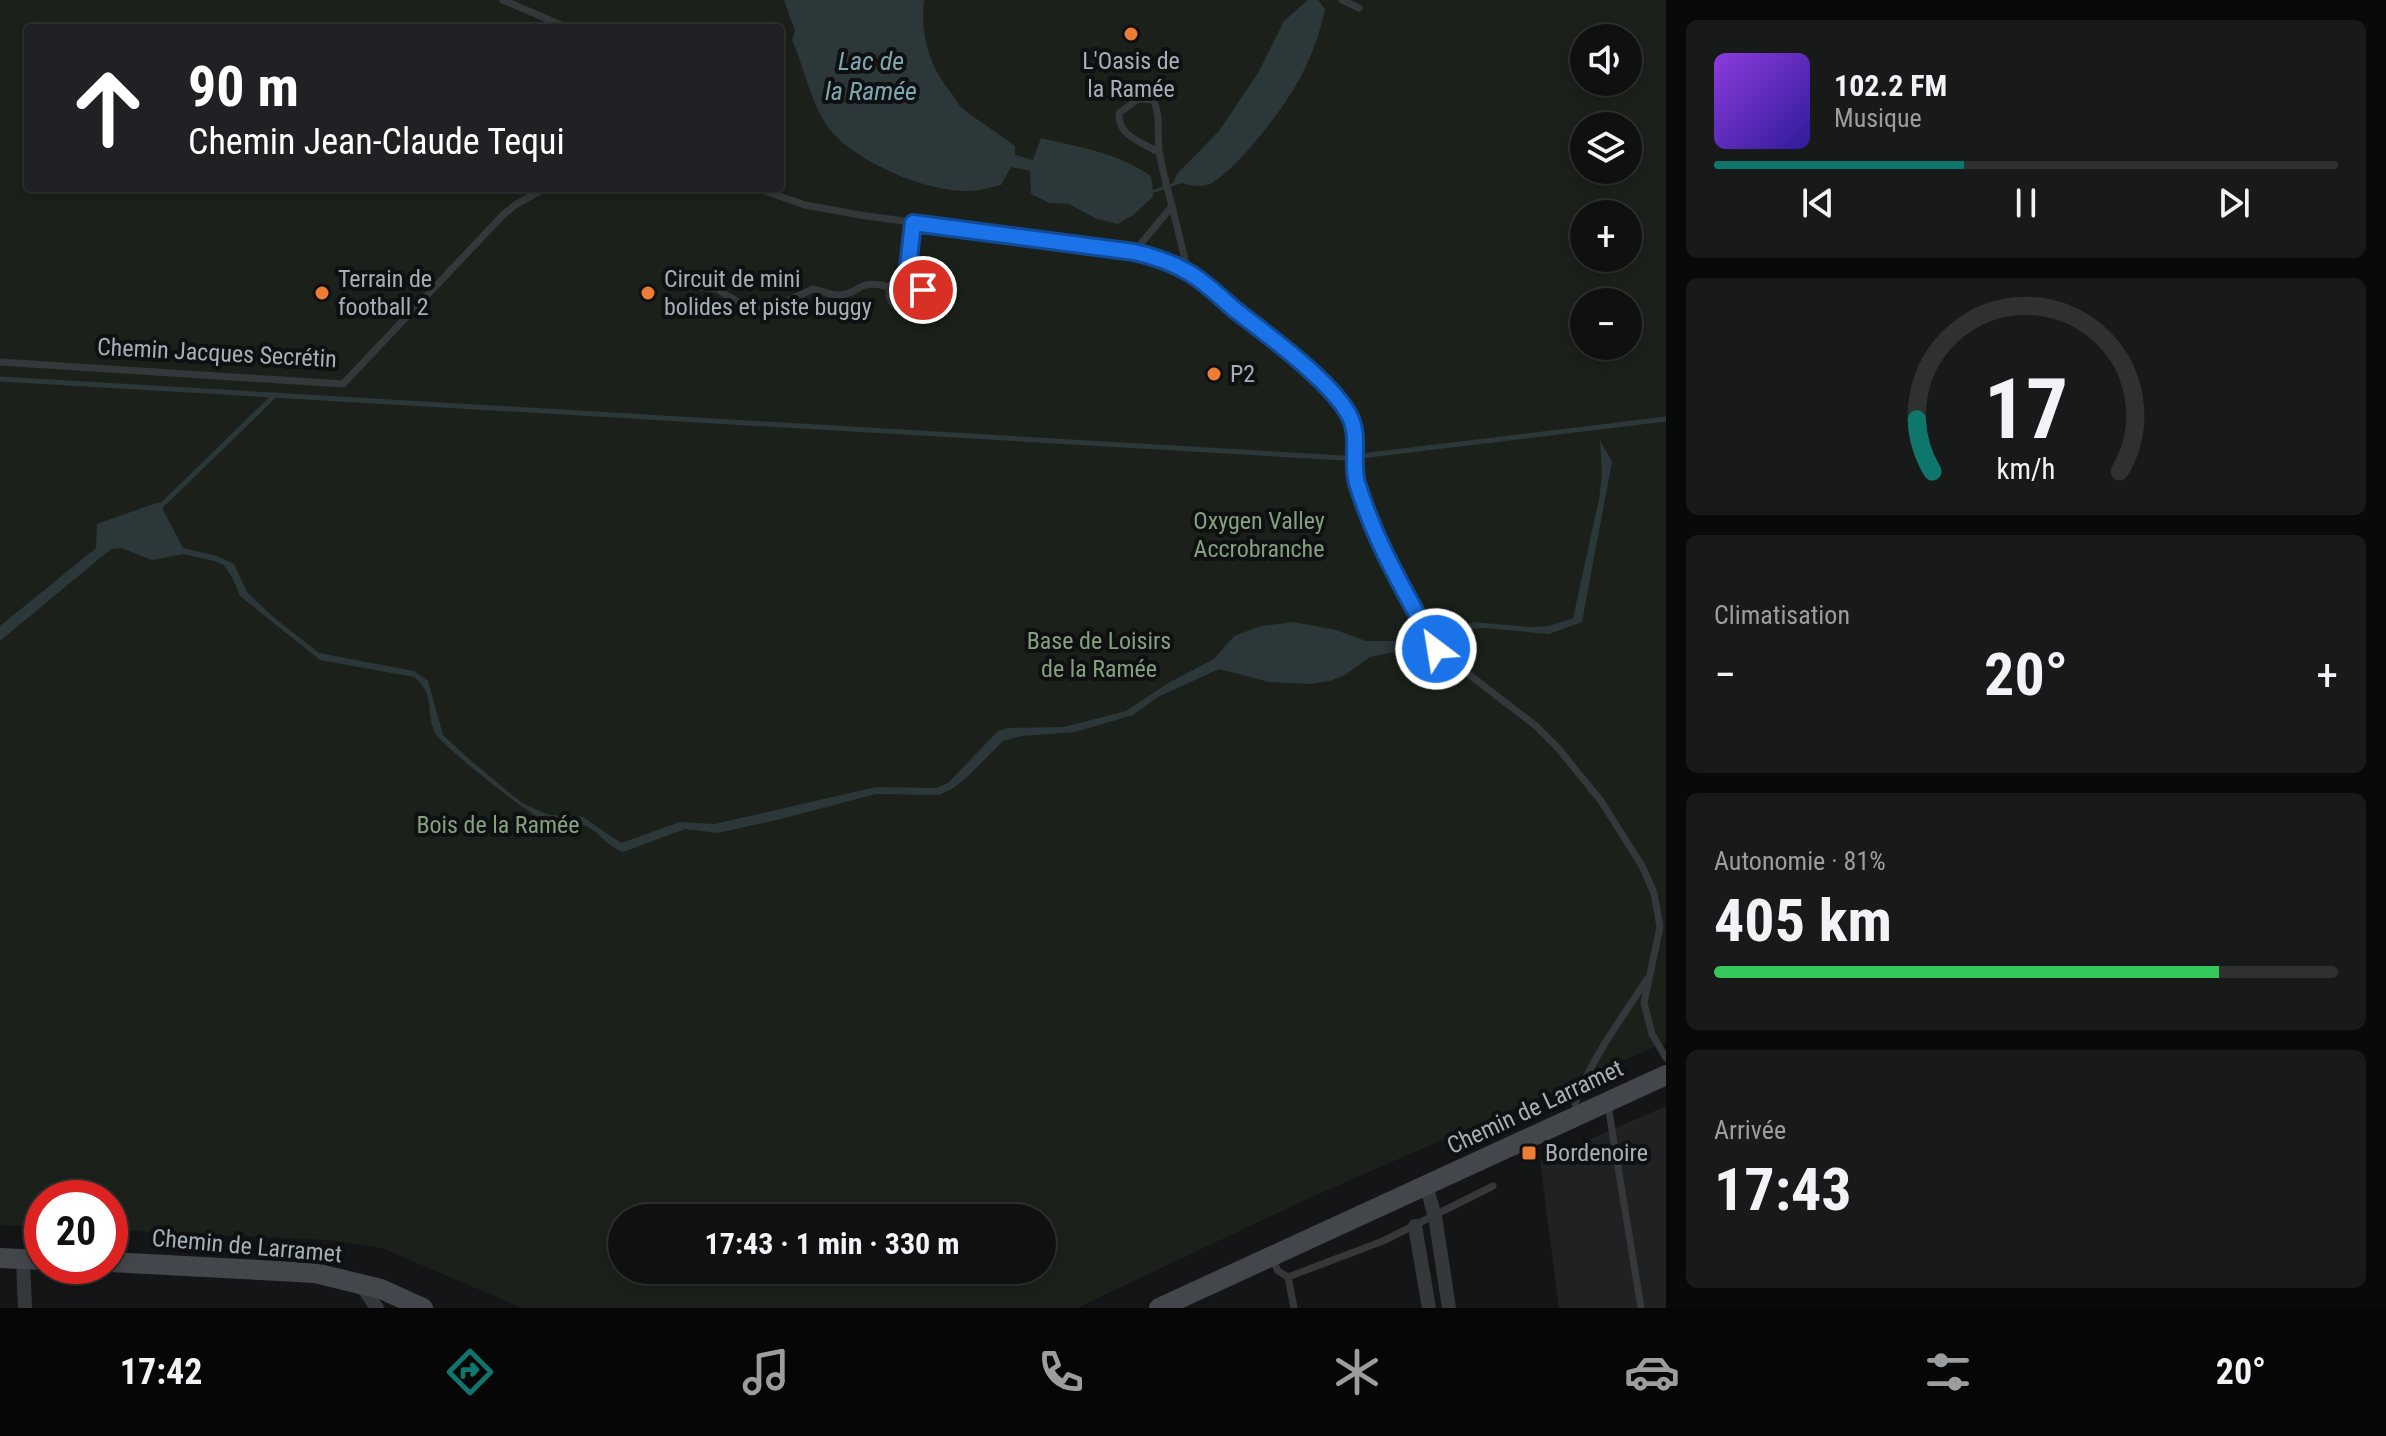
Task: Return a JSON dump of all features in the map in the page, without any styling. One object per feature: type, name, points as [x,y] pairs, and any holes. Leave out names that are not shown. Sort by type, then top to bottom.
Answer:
[{"type":"main road","name":"Chemin de Larramet","points":[[1159,1308],[1666,1075]]},
{"type":"main road","name":"Chemin de Larramet","points":[[128,1263],[315,1273],[381,1289],[423,1308]]},
{"type":"street","points":[[1426,1186],[1435,1216],[1449,1308]]},
{"type":"street","points":[[1415,1226],[1429,1308]]},
{"type":"street","points":[[16,1259],[25,1308]]},
{"type":"street","points":[[1423,1270],[1444,1267]]},
{"type":"street","points":[[360,1283],[377,1308]]},
{"type":"lane","points":[[503,0],[559,24]]},
{"type":"lane","points":[[526,10],[530,0]]},
{"type":"lane","points":[[1342,0],[1359,8]]},
{"type":"lane","points":[[1159,153],[1125,133],[1119,125],[1119,113],[1138,99],[1153,100],[1158,109],[1159,153],[1188,272]]},
{"type":"lane","name":"Chemin Jacques Secrétin","points":[[0,362],[343,384],[503,215],[539,192]]},
{"type":"lane","points":[[768,192],[805,205],[913,223],[1149,255],[1188,272],[1330,390],[1348,412],[1354,426],[1357,482],[1386,560],[1436,649],[1536,726],[1558,748],[1578,770],[1630,844],[1658,908],[1660,927],[1644,1003],[1647,1021],[1666,1058]]},
{"type":"lane","points":[[1134,252],[1172,206]]},
{"type":"lane","points":[[907,276],[913,223]]},
{"type":"lane","points":[[907,276],[918,281],[923,290],[921,301],[913,309],[903,311],[894,306],[889,297],[889,287],[897,279],[907,276]]},
{"type":"lane","points":[[687,286],[717,289],[741,304],[772,308],[813,289],[837,296],[860,285],[875,283],[889,287]]},
{"type":"lane","points":[[1580,1115],[1575,1104],[1582,1083],[1648,977]]},
{"type":"lane","points":[[1607,1102],[1641,1308]]},
{"type":"lane","points":[[1288,1277],[1415,1226],[1493,1186]]},
{"type":"lane","points":[[1272,1258],[1278,1271],[1288,1277],[1294,1308]]},
{"type":"shaded area","points":[[1666,1106],[1666,1308],[1559,1308],[1540,1161]]},
{"type":"green space","name":"Bois de la Ramée","points":[[0,0],[1666,0],[1666,1042],[1307,1199],[1077,1308],[522,1308],[382,1248],[328,1240],[128,1231],[128,1180],[24,1180],[24,1226],[0,1225]]},
{"type":"water","name":"Lac de la Ramée","points":[[784,0],[924,0],[925,38],[937,73],[961,107],[1015,146],[1015,155],[1033,160],[1041,138],[1084,148],[1138,168],[1151,176],[1153,190],[1173,183],[1177,174],[1219,131],[1258,73],[1284,21],[1308,0],[1318,0],[1325,9],[1313,50],[1295,87],[1275,117],[1236,163],[1208,185],[1182,183],[1153,193],[1153,197],[1133,215],[1118,224],[1097,219],[1069,204],[1049,203],[1031,194],[1030,171],[1011,167],[1001,185],[974,191],[953,190],[895,174],[858,154],[831,131],[818,110],[792,40],[795,31]]},
{"type":"water","points":[[1600,440],[1612,462],[1582,622],[1549,634],[1471,629],[1446,642],[1370,657],[1345,675],[1309,684],[1269,682],[1219,669],[1158,697],[1133,715],[1075,732],[1022,736],[1003,741],[965,779],[939,795],[876,794],[718,833],[685,829],[623,852],[583,825],[550,822],[537,817],[469,765],[435,733],[428,697],[414,677],[320,660],[240,596],[224,565],[214,561],[183,554],[152,560],[121,548],[111,549],[0,641],[0,626],[96,548],[97,524],[159,502],[183,548],[217,556],[234,564],[247,592],[319,653],[414,671],[428,681],[443,735],[522,803],[549,815],[583,817],[621,843],[680,822],[715,824],[876,787],[936,788],[948,783],[998,731],[1064,727],[1126,711],[1170,682],[1214,659],[1234,636],[1261,626],[1293,622],[1336,630],[1366,641],[1421,641],[1473,622],[1530,627],[1549,626],[1573,618],[1599,499],[1602,474]]},
{"type":"waterway","points":[[0,379],[1344,458],[1666,419]]},
{"type":"waterway","points":[[156,511],[275,395]]},
{"type":"place","name":"L'Oasis de la Ramée","points":[[1131,34]]},
{"type":"place","name":"Terrain de football 2","points":[[322,293]]},
{"type":"place","name":"Circuit de mini bolides et piste buggy","points":[[648,293]]},
{"type":"place","name":"P2","points":[[1214,374]]},
{"type":"place","name":"Bordenoire","points":[[1529,1153]]},
{"type":"route","points":[[923,290],[918,281],[907,276],[913,223],[1134,252],[1188,272],[1284,349],[1330,390],[1348,412],[1354,426],[1356,478],[1365,506],[1386,560],[1436,649]]},
{"type":"park label","name":"Oxygen Valley Accrobranche","points":[[1259,535]]},
{"type":"park label","name":"Base de Loisirs de la Ramée","points":[[1099,655]]}]
